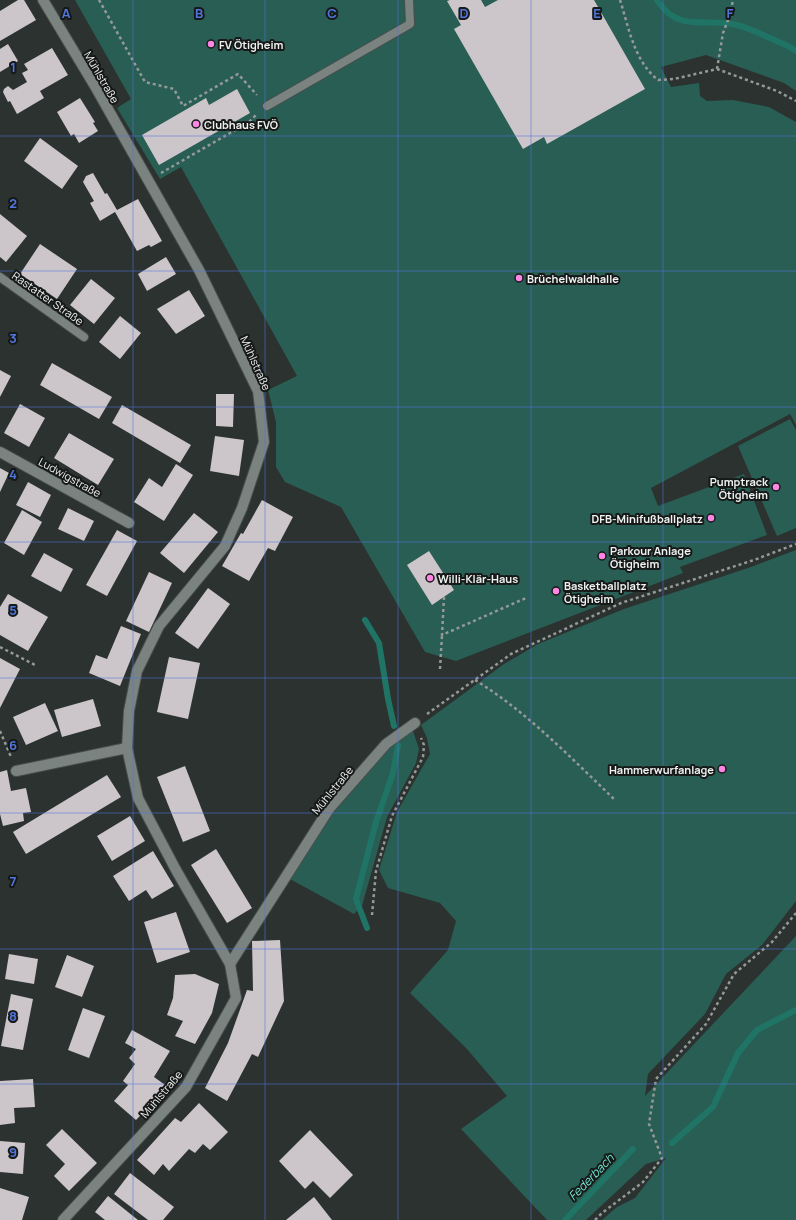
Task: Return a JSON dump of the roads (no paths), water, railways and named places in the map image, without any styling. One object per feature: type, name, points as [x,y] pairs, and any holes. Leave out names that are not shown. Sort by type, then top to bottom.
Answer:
[{"type":"street","name":"Mühlstraße","points":[[43,0],[96,88],[199,270],[258,391],[264,442],[242,508],[225,546],[159,626],[137,671],[129,712],[127,748],[138,798],[176,870],[230,964],[236,998],[186,1087],[63,1220]]},
{"type":"street","name":"Ludwigstraße","points":[[0,452],[129,523]]},
{"type":"street","name":"Mühlstraße","points":[[230,964],[329,809],[386,744],[415,723]]},
{"type":"street","points":[[16,771],[127,748]]},
{"type":"lane","points":[[267,106],[410,24],[409,0]]},
{"type":"lane","name":"Rastatter Straße","points":[[0,277],[84,337]]},
{"type":"waterway","points":[[657,0],[665,11],[684,21],[737,25],[750,29],[796,51]]},
{"type":"waterway","points":[[365,620],[379,643],[394,726]]},
{"type":"waterway","points":[[367,928],[356,899],[376,822],[393,773],[398,745]]},
{"type":"waterway","name":"Federbach","points":[[672,1143],[713,1107],[738,1053],[757,1030],[796,1010]]},
{"type":"waterway","name":"Federbach","points":[[565,1220],[633,1149]]},
{"type":"place","name":"FV Ötigheim","points":[[211,44]]},
{"type":"place","name":"Clubhaus FVÖ","points":[[196,124]]},
{"type":"place","name":"Brüchelwaldhalle","points":[[519,278]]},
{"type":"place","name":"Pumptrack Ötigheim","points":[[776,487]]},
{"type":"place","name":"DFB-Minifußballplatz","points":[[711,518]]},
{"type":"place","name":"Parkour Anlage Ötigheim","points":[[602,556]]},
{"type":"place","name":"Willi-Klär-Haus","points":[[430,578]]},
{"type":"place","name":"Basketballplatz Ötigheim","points":[[556,591]]},
{"type":"place","name":"Hammerwurfanlage","points":[[722,769]]}]
